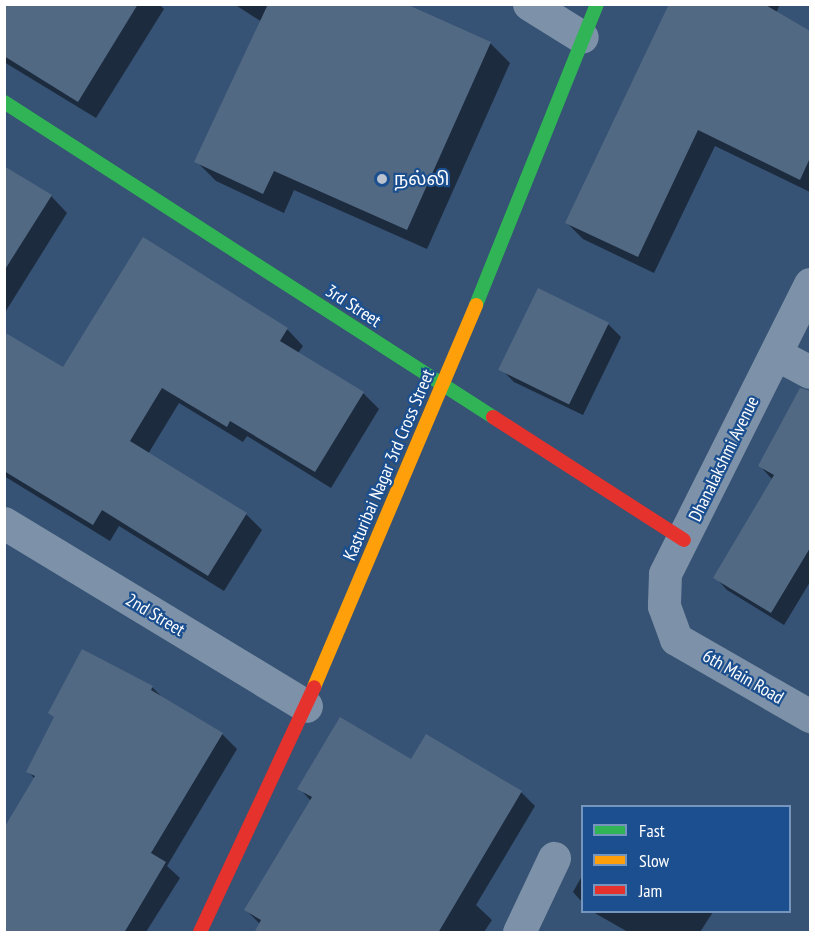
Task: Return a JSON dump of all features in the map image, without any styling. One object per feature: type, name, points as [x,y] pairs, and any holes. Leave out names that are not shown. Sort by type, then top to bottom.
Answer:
[{"type":"street","points":[[529,4],[582,37]]},
{"type":"street","name":"Kasturibai Nagar 3rd Cross Street","points":[[200,933],[306,706],[443,386],[597,4]]},
{"type":"street","name":"3rd Street","points":[[4,102],[684,540]]},
{"type":"street","name":"Dhanalakshmi Avenue","points":[[676,639],[664,606],[665,574],[810,284]]},
{"type":"street","points":[[776,354],[810,372]]},
{"type":"street","name":"2nd Street","points":[[4,523],[306,706]]},
{"type":"street","name":"6th Main Road","points":[[676,639],[810,716]]},
{"type":"street","points":[[519,933],[554,858]]},
{"type":"building","points":[[4,4],[138,4],[78,102],[4,56]]},
{"type":"building","points":[[268,4],[406,4],[491,42],[407,230],[274,171],[263,194],[194,162]]},
{"type":"building","points":[[669,4],[764,4],[810,31],[810,158],[800,180],[698,130],[638,257],[565,223]]},
{"type":"building","points":[[4,166],[52,195],[4,271]]},
{"type":"building","points":[[143,237],[288,328],[280,341],[364,392],[315,472],[230,421],[227,427],[162,388],[130,441],[247,513],[208,576],[102,510],[93,525],[4,471],[4,332],[63,367]]},
{"type":"building","points":[[538,288],[609,323],[569,404],[498,370]]},
{"type":"building","points":[[800,388],[810,391],[810,548],[771,613],[713,578],[774,475],[758,466]]},
{"type":"building","points":[[82,649],[153,686],[151,690],[223,733],[151,853],[166,862],[124,933],[4,933],[4,828],[35,776],[26,772],[54,717],[48,713]]},
{"type":"building","points":[[340,717],[411,759],[426,734],[522,791],[438,933],[254,933],[261,920],[244,910],[312,797],[297,789]]},
{"type":"traffic: fast","points":[[476,305],[597,4]]},
{"type":"traffic: fast","points":[[4,102],[493,417]]},
{"type":"traffic: slow","points":[[314,687],[476,305]]},
{"type":"traffic: jam","points":[[493,417],[684,540]]},
{"type":"traffic: jam","points":[[200,932],[314,687]]},
{"type":"place","name":"நல்லி","points":[[382,179]]}]
